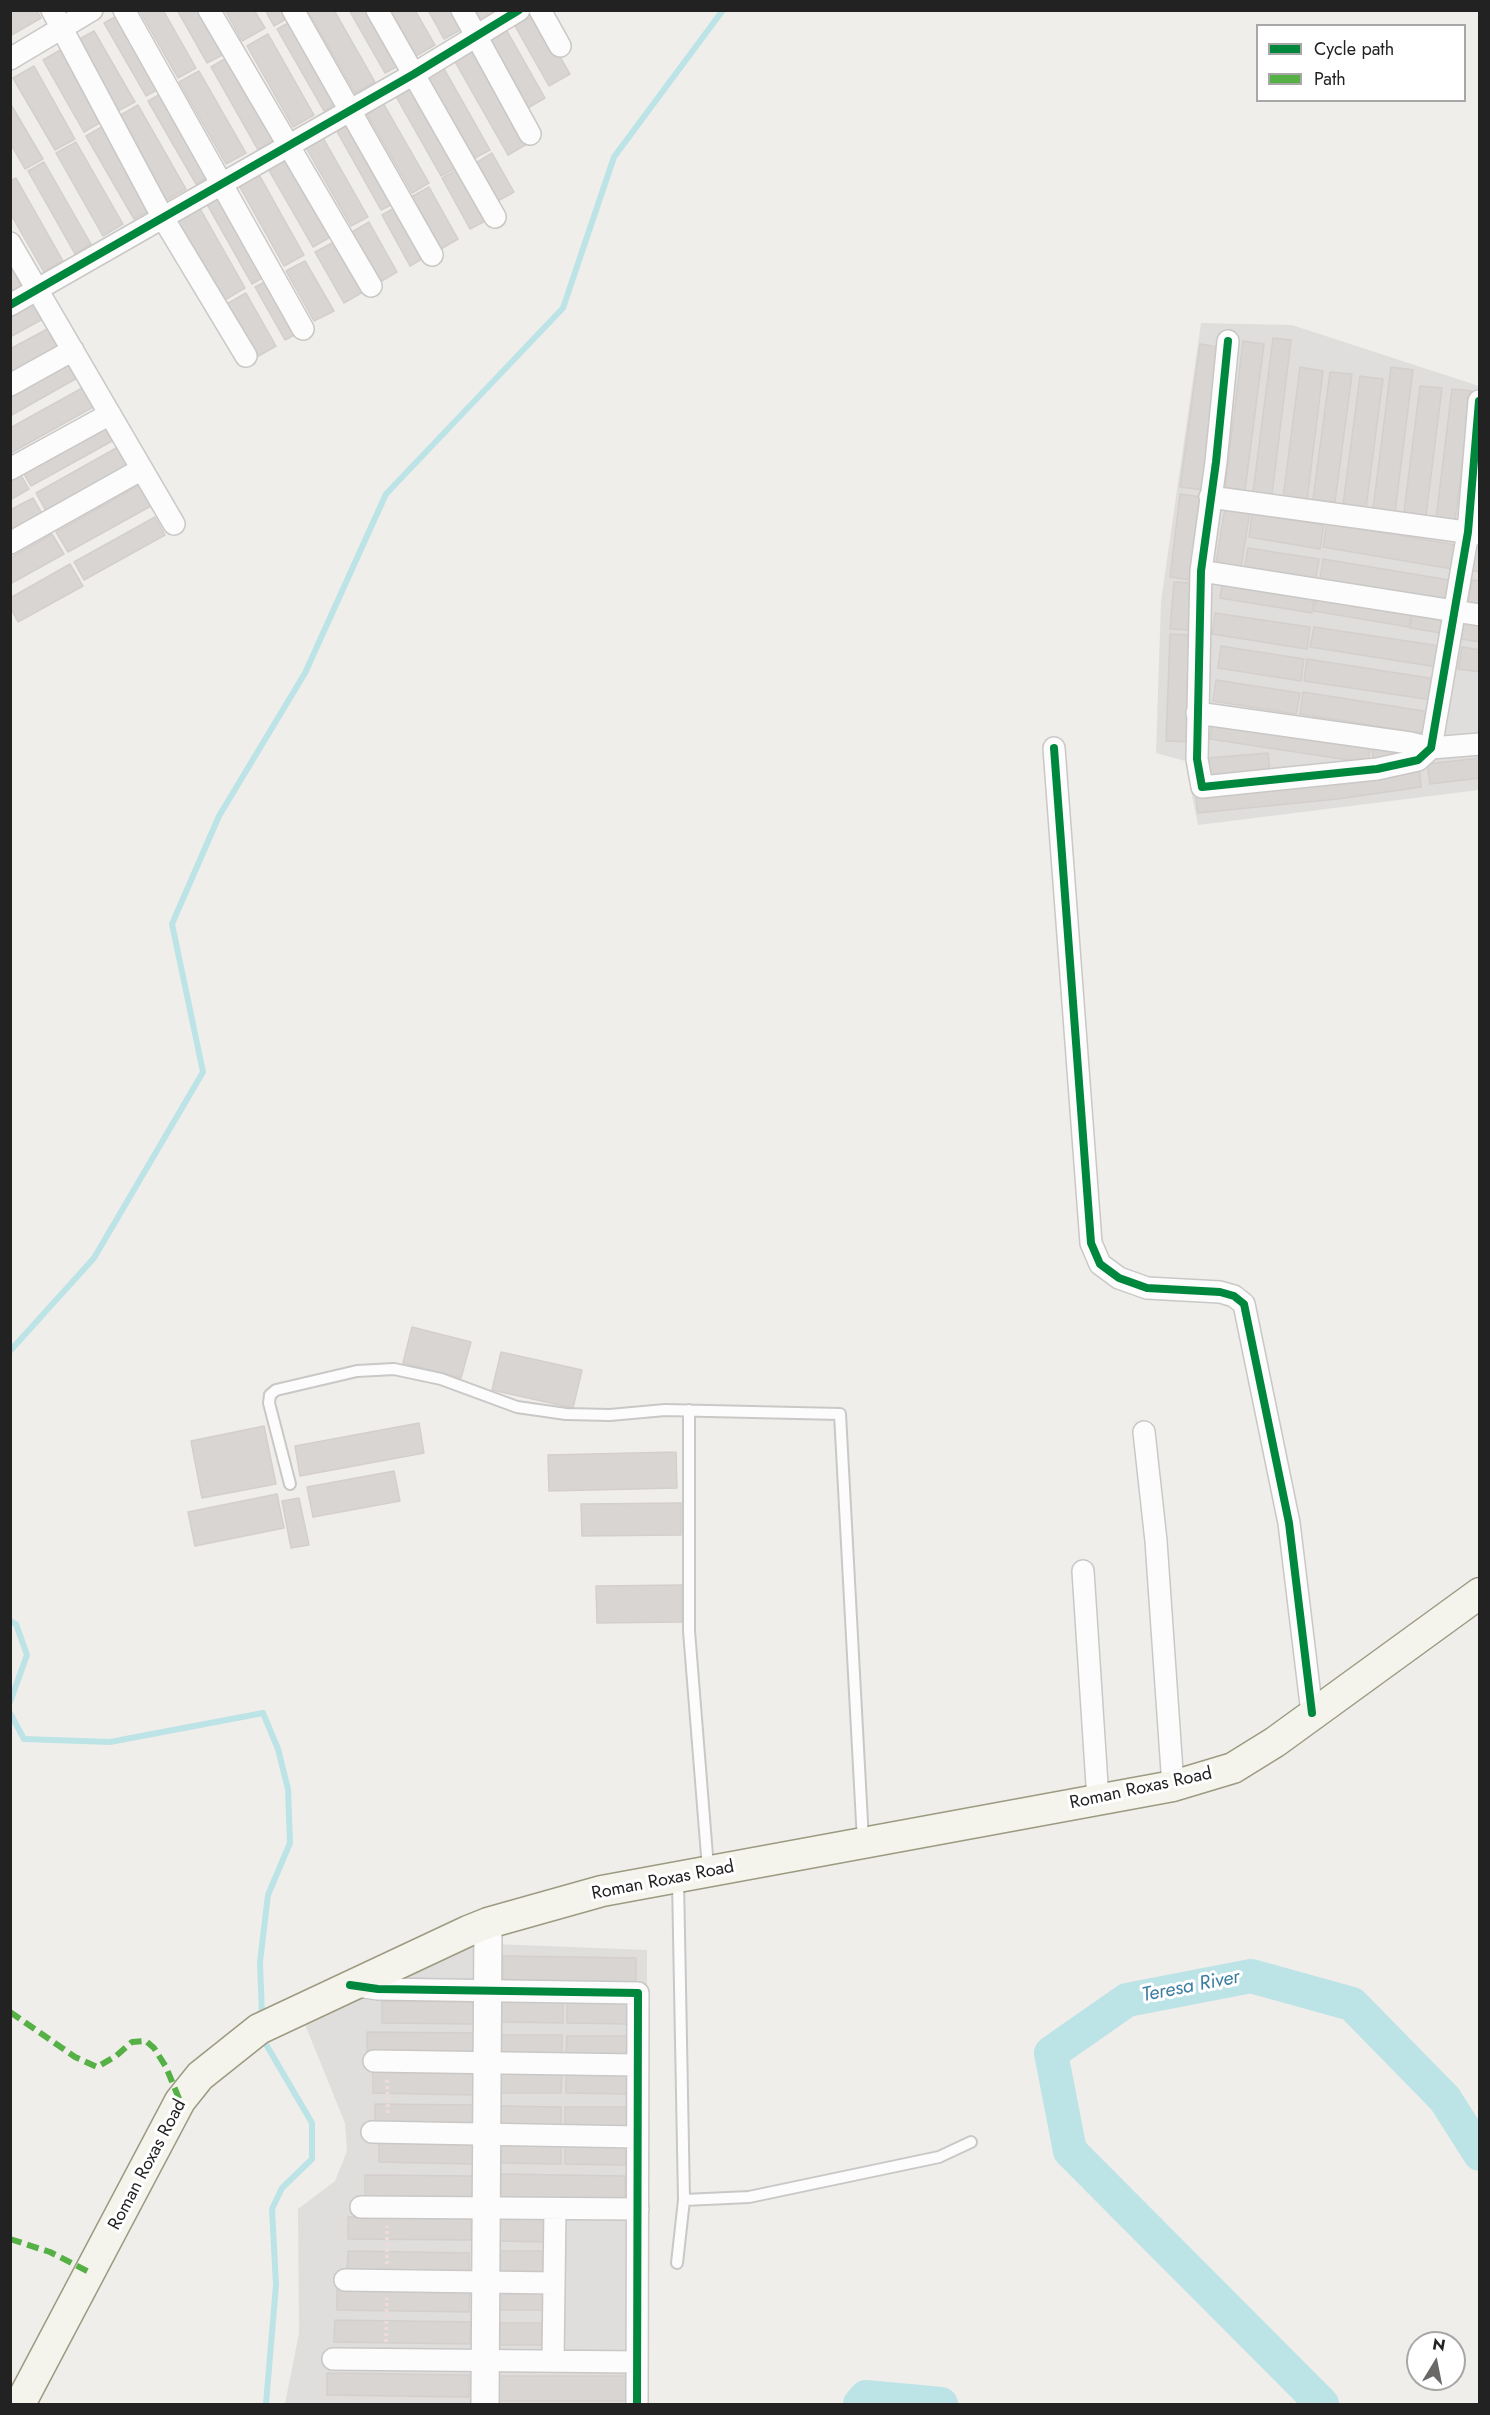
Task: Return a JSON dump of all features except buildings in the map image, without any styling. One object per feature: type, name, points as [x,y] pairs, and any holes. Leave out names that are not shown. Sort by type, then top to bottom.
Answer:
[{"type":"main road","name":"Roman Roxas Road","points":[[20,2404],[180,2101],[200,2076],[259,2028],[488,1923],[602,1891],[1173,1786],[1233,1768],[1275,1742],[1479,1593]]},
{"type":"street","points":[[10,59],[56,19],[92,10]]},
{"type":"street","points":[[124,10],[303,329]]},
{"type":"street","points":[[209,10],[371,286]]},
{"type":"street","points":[[293,10],[432,255]]},
{"type":"street","points":[[377,10],[495,217]]},
{"type":"street","points":[[462,10],[530,134]]},
{"type":"street","points":[[10,305],[414,74],[519,10]]},
{"type":"street","points":[[540,10],[560,46]]},
{"type":"street","points":[[56,19],[163,218],[246,356]]},
{"type":"street","points":[[10,243],[174,524]]},
{"type":"street","points":[[1228,341],[1201,572],[1197,759],[1202,787],[1377,769],[1418,760],[1431,748],[1455,611],[1474,533],[1479,401]]},
{"type":"street","points":[[10,385],[73,350]]},
{"type":"street","points":[[10,470],[110,414]]},
{"type":"street","points":[[10,543],[142,469]]},
{"type":"street","points":[[1210,498],[1474,533]]},
{"type":"street","points":[[1201,572],[1479,615]]},
{"type":"street","points":[[1197,713],[1398,741],[1431,748],[1479,744]]},
{"type":"street","points":[[1053,748],[1091,1243],[1101,1264],[1119,1278],[1147,1288],[1220,1292],[1234,1296],[1244,1304],[1289,1523],[1312,1713]]},
{"type":"street","points":[[1144,1432],[1156,1541],[1173,1786]]},
{"type":"street","points":[[1083,1571],[1098,1800]]},
{"type":"street","points":[[485,2404],[488,1923]]},
{"type":"street","points":[[350,1985],[378,1989],[638,1993],[637,2404]]},
{"type":"street","points":[[381,2061],[638,2065]]},
{"type":"street","points":[[380,2133],[637,2137]]},
{"type":"street","points":[[361,2207],[638,2209]]},
{"type":"street","points":[[553,2361],[555,2209]]},
{"type":"street","points":[[345,2280],[554,2283]]},
{"type":"street","points":[[333,2359],[637,2362]]},
{"type":"lane","points":[[290,1484],[269,1403],[270,1395],[276,1390],[357,1371],[394,1369],[470,1388],[518,1407],[566,1414],[610,1415],[665,1410],[840,1414],[863,1844]]},
{"type":"lane","points":[[689,1410],[689,1631],[708,1871]]},
{"type":"lane","points":[[677,2263],[684,2200],[678,1876]]},
{"type":"lane","points":[[684,2200],[749,2197],[939,2157],[971,2142]]},
{"type":"path","points":[[380,2133],[381,2061]]},
{"type":"shaded area","points":[[1201,323],[1292,325],[1479,386],[1479,790],[1198,825],[1185,761],[1156,753],[1161,601]]},
{"type":"shaded area","points":[[470,1943],[647,1950],[646,2404],[285,2404],[299,2333],[298,2209],[335,2181],[347,2151],[345,2123],[304,2022]]},
{"type":"waterway","points":[[10,1351],[94,1258],[203,1072],[172,924],[219,816],[305,673],[386,494],[563,308],[614,157],[723,10]]},
{"type":"waterway","points":[[10,1621],[16,1624],[27,1655],[10,1702]]},
{"type":"waterway","points":[[10,1713],[24,1739],[110,1742],[263,1713],[278,1749],[288,1789],[290,1843],[268,1895],[260,1962],[262,2016]]},
{"type":"waterway","name":"Teresa River","points":[[1322,2404],[1070,2151],[1051,2053],[1127,2000],[1251,1976],[1352,2004],[1445,2099],[1480,2154]]},
{"type":"waterway","points":[[266,2404],[276,2285],[272,2209],[282,2188],[312,2159],[312,2123],[267,2046]]},
{"type":"waterway","name":"Teresa River","points":[[860,2404],[866,2397],[941,2404]]},
{"type":"marked path","points":[[10,2012],[75,2057],[97,2067],[116,2056],[132,2042],[146,2041],[154,2048],[166,2067],[180,2101]]},
{"type":"marked path","points":[[10,2239],[50,2252],[91,2273]]},
{"type":"cycle path","points":[[10,305],[414,74],[519,10]]},
{"type":"cycle path","points":[[1228,341],[1216,462],[1201,571],[1197,759],[1202,787],[1377,769],[1418,760],[1431,748],[1468,532],[1479,401]]},
{"type":"cycle path","points":[[1054,748],[1091,1243],[1100,1264],[1119,1278],[1147,1288],[1220,1292],[1234,1296],[1244,1304],[1289,1523],[1312,1713]]},
{"type":"cycle path","points":[[350,1985],[378,1989],[638,1993],[637,2404]]}]
